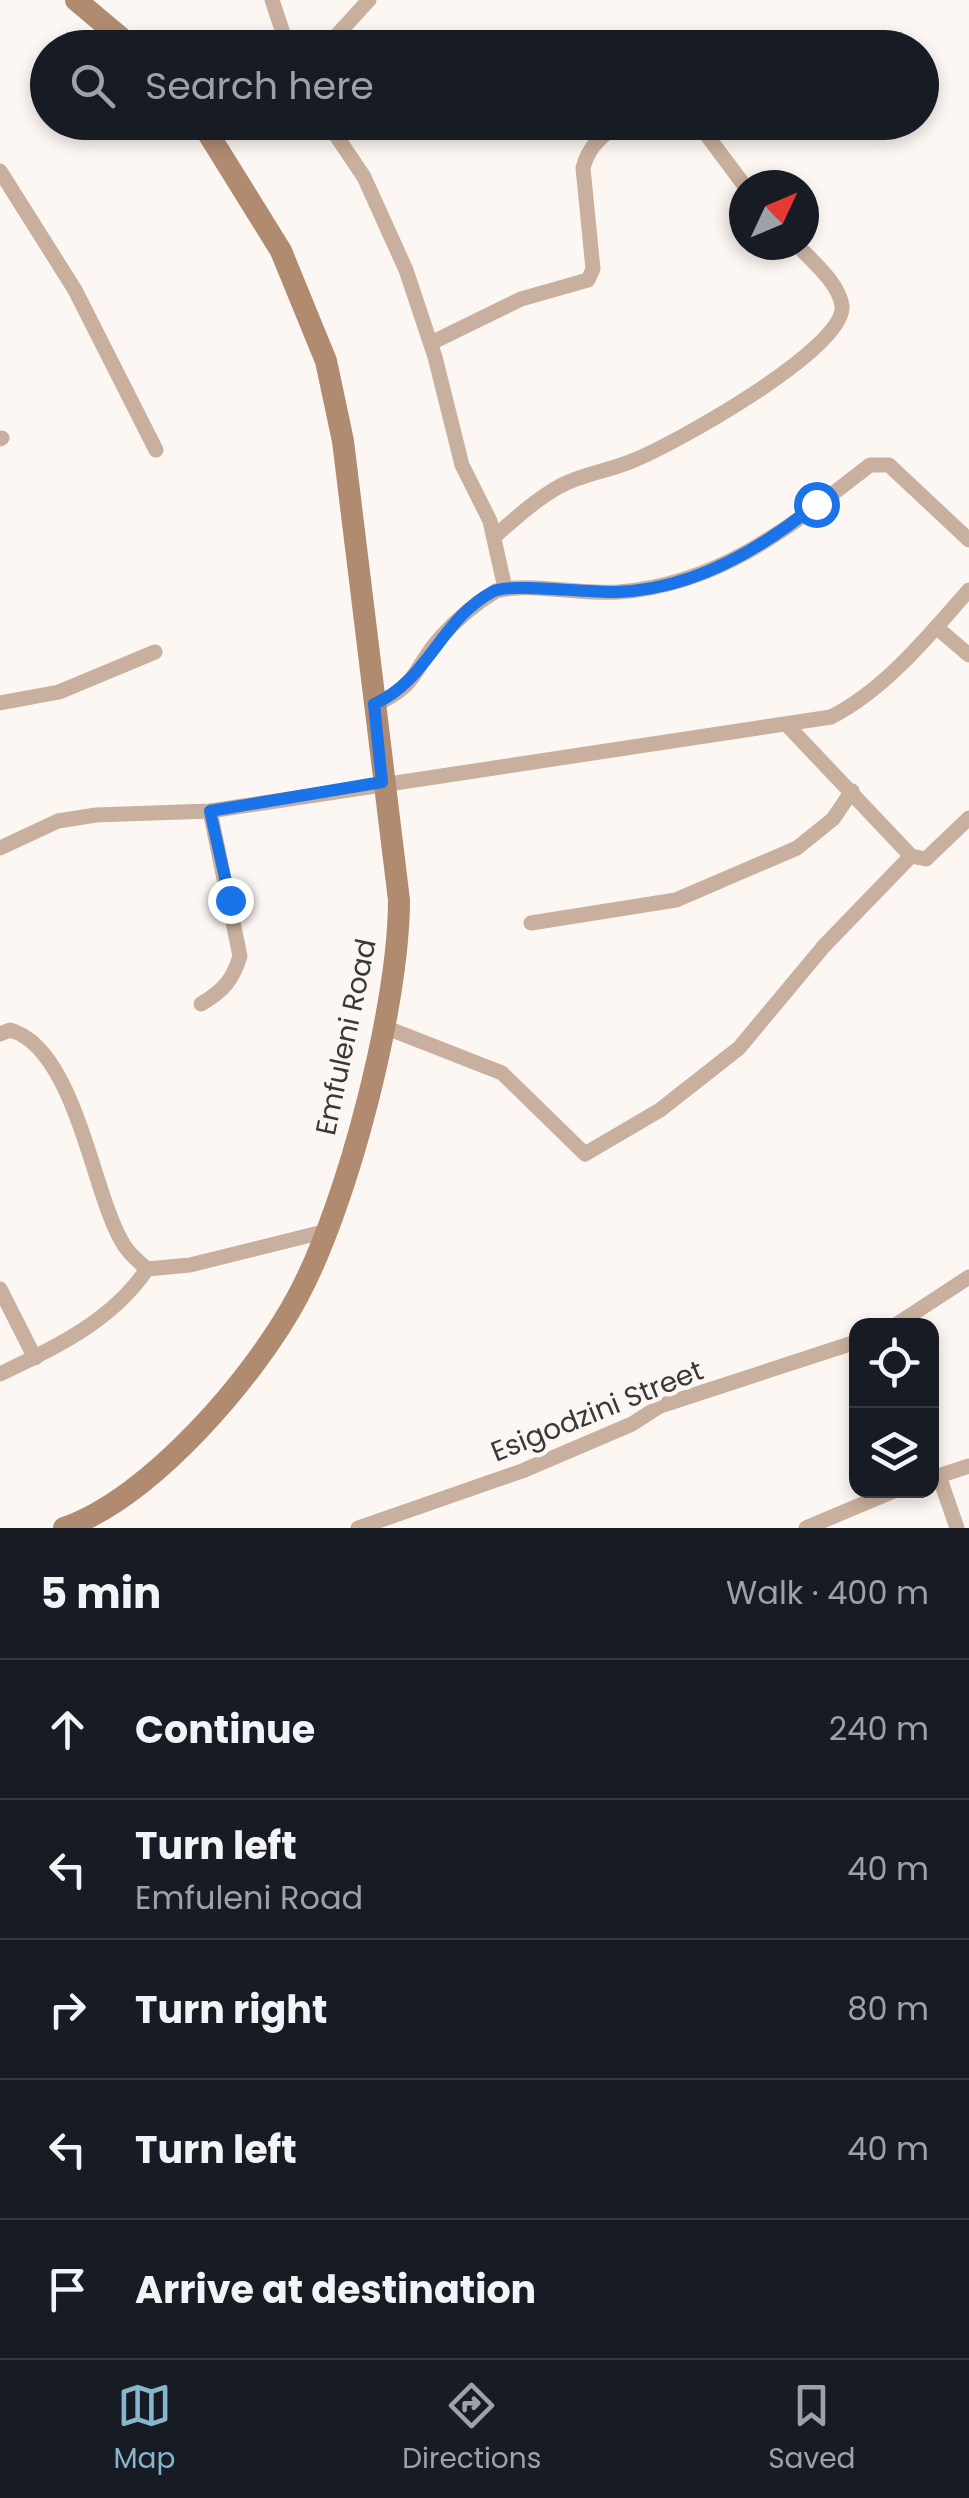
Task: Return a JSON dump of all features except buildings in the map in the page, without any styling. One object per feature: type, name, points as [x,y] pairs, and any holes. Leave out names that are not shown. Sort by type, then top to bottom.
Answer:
[{"type":"street","points":[[76,0],[112,30]]},
{"type":"street","points":[[272,0],[282,30]]},
{"type":"street","points":[[341,30],[368,0]]},
{"type":"street","name":"Emfuleni Road","points":[[64,1528],[88,1520],[130,1494],[222,1401],[298,1297],[352,1154],[399,944],[399,900],[343,441],[326,361],[281,252],[212,140]]},
{"type":"street","points":[[338,140],[377,205],[406,270],[431,343],[462,464],[494,538],[504,588]]},
{"type":"street","points":[[431,343],[521,298],[588,280],[593,269],[582,168],[586,155],[600,140]]},
{"type":"street","points":[[710,140],[733,170]]},
{"type":"street","points":[[0,171],[74,290],[156,450]]},
{"type":"street","points":[[494,538],[564,484],[632,462],[708,425],[822,341],[838,323],[842,308],[831,283],[811,260]]},
{"type":"street","points":[[374,704],[406,686],[419,673],[437,641],[478,603],[504,588],[614,592],[674,581],[730,563],[770,542],[870,464],[882,462],[969,540]]},
{"type":"street","points":[[0,848],[58,821],[137,812],[210,811],[831,717],[851,707],[936,627],[969,590]]},
{"type":"street","points":[[936,627],[969,656]]},
{"type":"street","points":[[0,703],[59,692],[155,652]]},
{"type":"street","points":[[788,726],[911,856],[926,859],[969,818]]},
{"type":"street","points":[[531,923],[676,900],[797,848],[833,819],[852,791]]},
{"type":"street","points":[[201,1004],[227,985],[240,956],[210,811]]},
{"type":"street","points":[[382,1026],[502,1073],[585,1154],[660,1110],[739,1048],[824,946],[911,856]]},
{"type":"street","points":[[0,1034],[10,1030],[30,1041],[64,1086],[120,1239],[147,1269]]},
{"type":"street","points":[[147,1269],[190,1265],[323,1232]]},
{"type":"street","points":[[0,1374],[35,1358],[128,1297],[147,1269]]},
{"type":"street","points":[[906,1318],[969,1277]]},
{"type":"street","points":[[0,1288],[35,1358]]},
{"type":"street","name":"Esigodzini Street","points":[[358,1528],[397,1521],[632,1424],[660,1406],[849,1344]]},
{"type":"street","points":[[939,1476],[969,1466]]},
{"type":"street","points":[[939,1486],[957,1528]]},
{"type":"street","points":[[806,1528],[877,1498]]},
{"type":"route","points":[[230,900],[210,811],[382,782],[374,704],[406,686],[419,673],[437,641],[496,590],[614,592],[674,581],[748,556],[816,504]]}]
